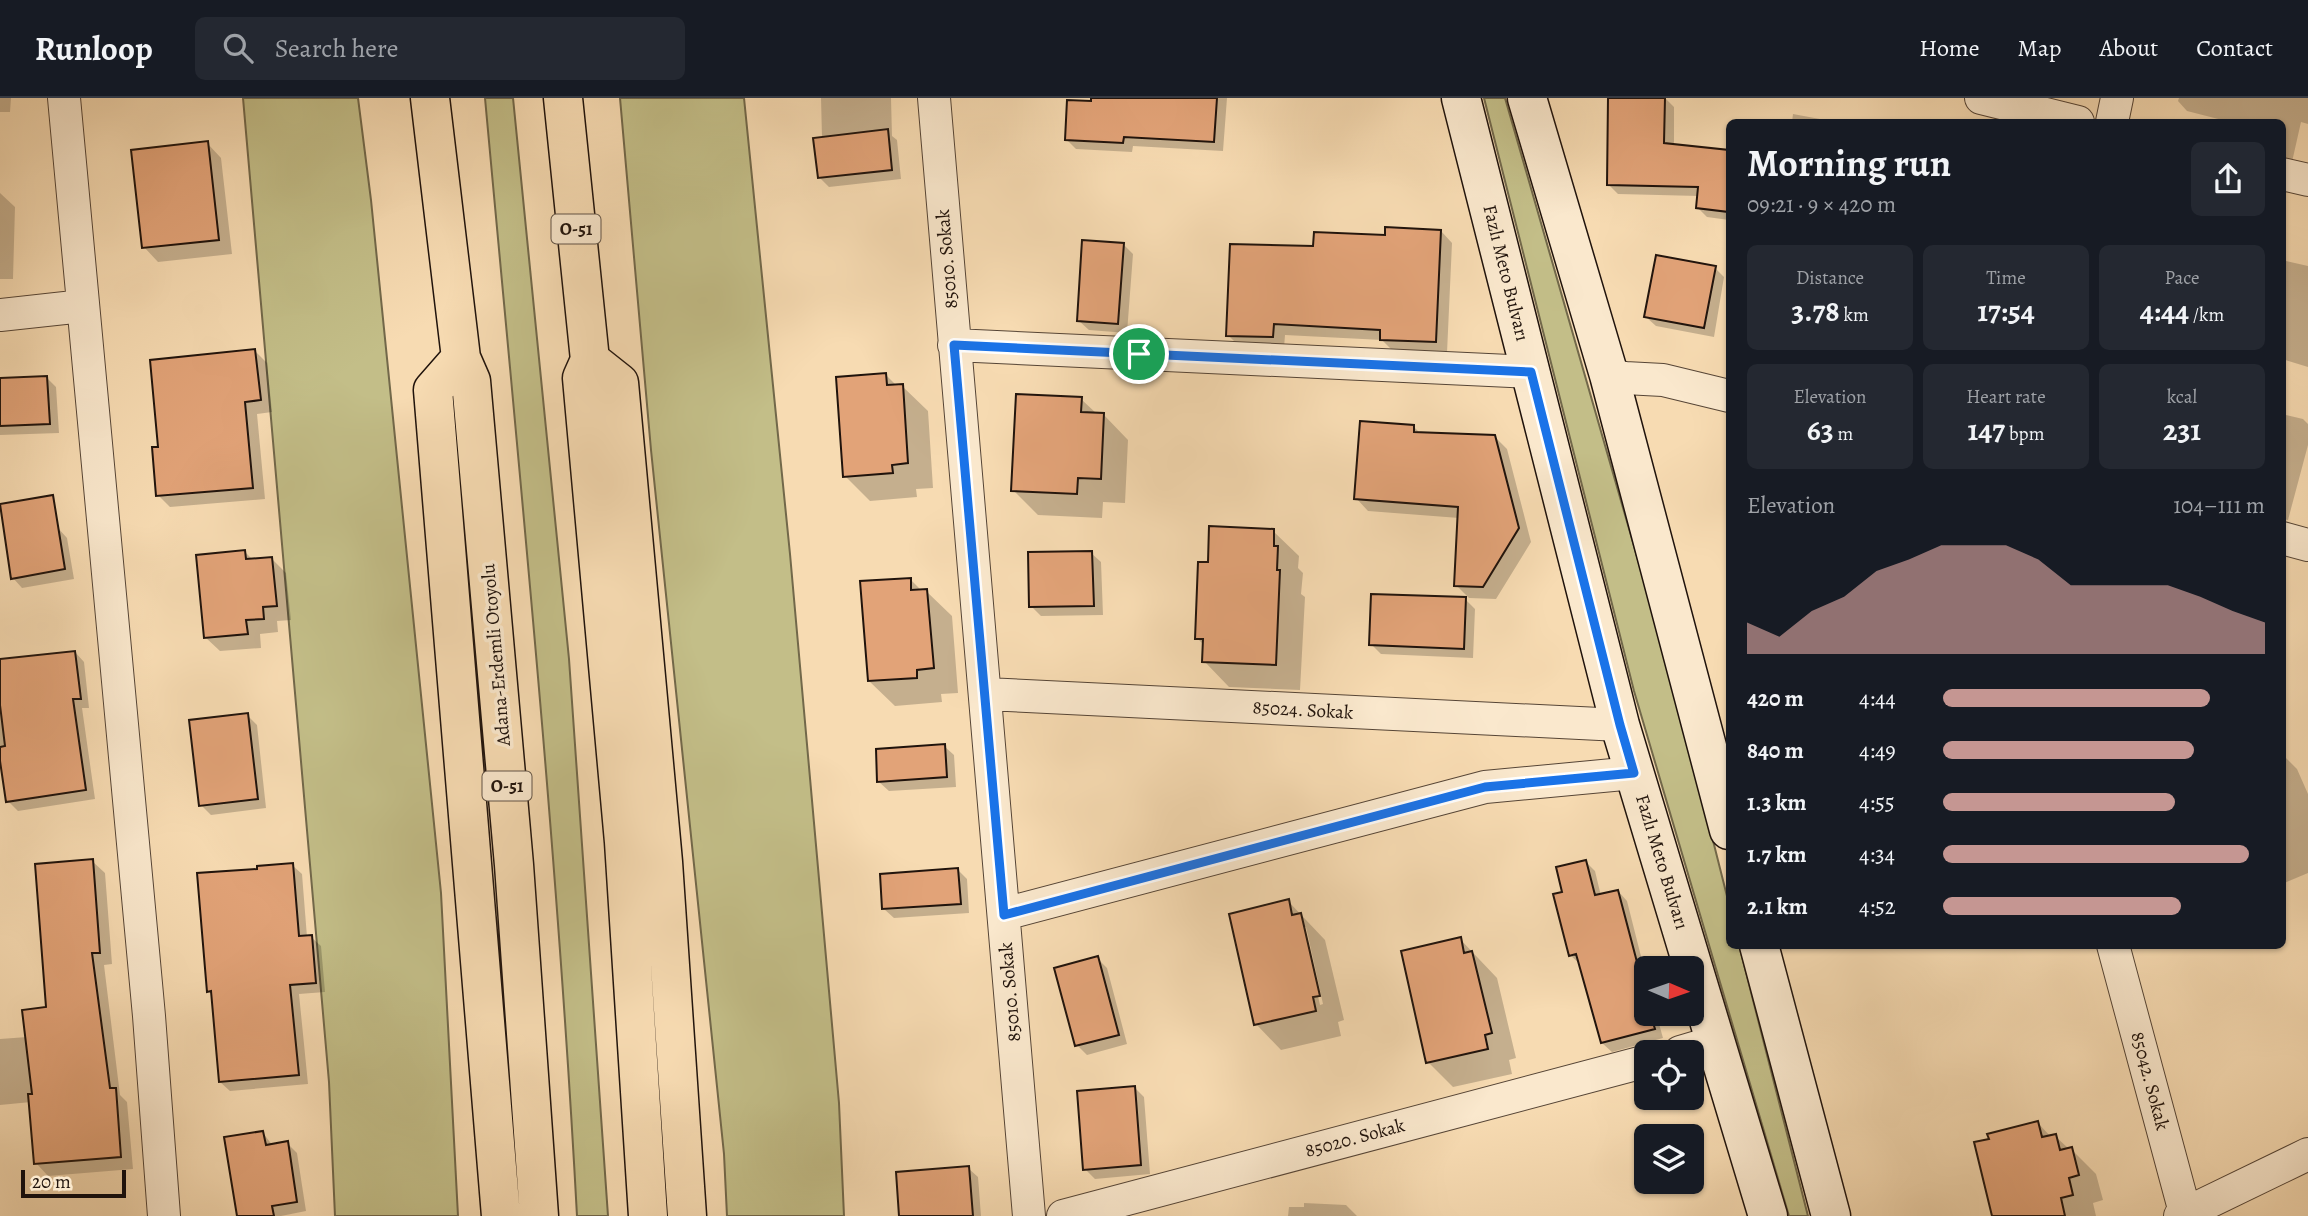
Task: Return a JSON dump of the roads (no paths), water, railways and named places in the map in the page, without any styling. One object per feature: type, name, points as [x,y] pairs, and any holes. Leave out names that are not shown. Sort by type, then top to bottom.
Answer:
[{"type":"highway","name":"Adana-Erdemli Otoyolu","points":[[430,98],[461,358],[471,381],[514,865],[539,1216]]},
{"type":"highway","name":"O-51","points":[[563,98],[590,360],[582,378],[624,842],[648,1216]]},
{"type":"highway","points":[[461,358],[433,390],[501,1216]]},
{"type":"highway","points":[[590,360],[619,383],[663,862],[687,1216]]},
{"type":"main road","name":"Fazlı Meto Bulvarı","points":[[1461,98],[1620,725],[1768,1216]]},
{"type":"main road","points":[[1527,98],[1609,375],[1726,819]]},
{"type":"main road","points":[[1760,949],[1831,1216]]},
{"type":"street","points":[[64,98],[149,1016],[164,1216]]},
{"type":"street","name":"85010. Sokak","points":[[934,98],[1029,1216]]},
{"type":"street","points":[[1981,98],[2066,119]]},
{"type":"street","points":[[2113,119],[2117,98]]},
{"type":"street","points":[[2286,175],[2308,180]]},
{"type":"street","points":[[0,315],[83,306]]},
{"type":"street","points":[[954,345],[1531,372]]},
{"type":"street","points":[[1609,375],[1663,380],[1726,395]]},
{"type":"street","points":[[2286,539],[2308,545]]},
{"type":"street","name":"85024. Sokak","points":[[986,694],[1620,725]]},
{"type":"street","points":[[1004,915],[1485,787],[1634,773]]},
{"type":"street","name":"85042. Sokak","points":[[2114,949],[2184,1215]]},
{"type":"street","points":[[1704,1045],[1717,1041]]},
{"type":"street","name":"85020. Sokak","points":[[1063,1216],[1634,1063]]},
{"type":"street","points":[[2184,1215],[2308,1154]]}]
